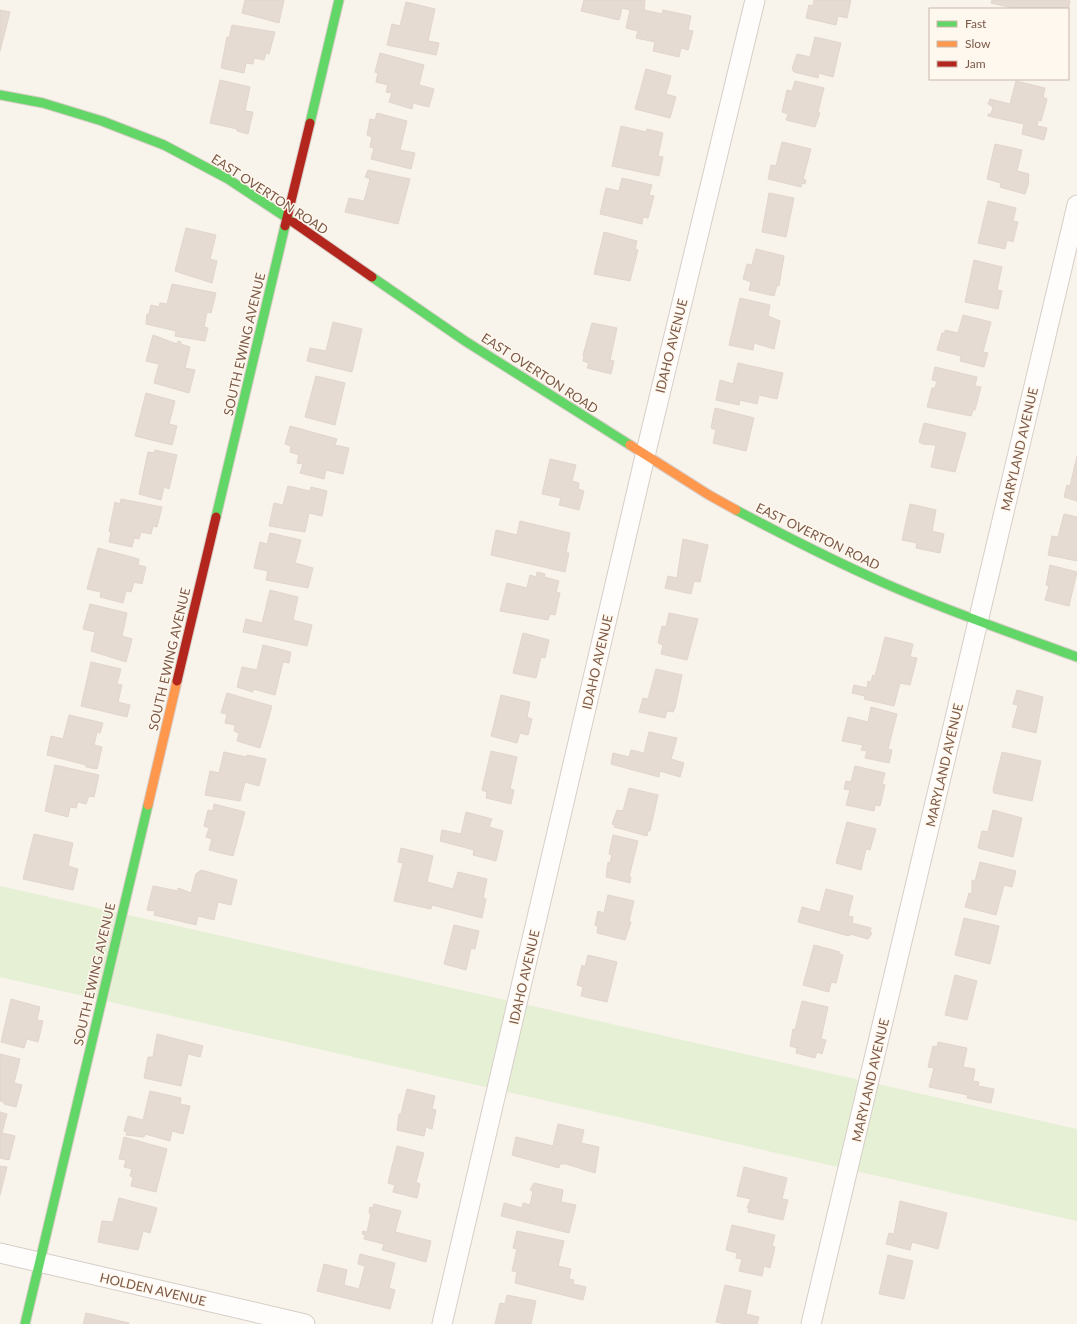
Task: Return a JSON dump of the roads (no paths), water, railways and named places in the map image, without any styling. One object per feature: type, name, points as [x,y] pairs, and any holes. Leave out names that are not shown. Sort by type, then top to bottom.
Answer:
[{"type":"street","name":"SOUTH EWING AVENUE","points":[[25,1324],[339,0]]},
{"type":"street","name":"IDAHO AVENUE","points":[[442,1324],[645,456],[755,0]]},
{"type":"street","name":"EAST OVERTON ROAD","points":[[0,95],[43,103],[102,121],[164,145],[228,180],[287,218],[465,341],[709,495],[780,533],[884,583],[978,621],[1077,658]]},
{"type":"street","name":"MARYLAND AVENUE","points":[[811,1324],[1077,205]]},
{"type":"street","name":"HOLDEN AVENUE","points":[[0,1253],[305,1324]]}]
